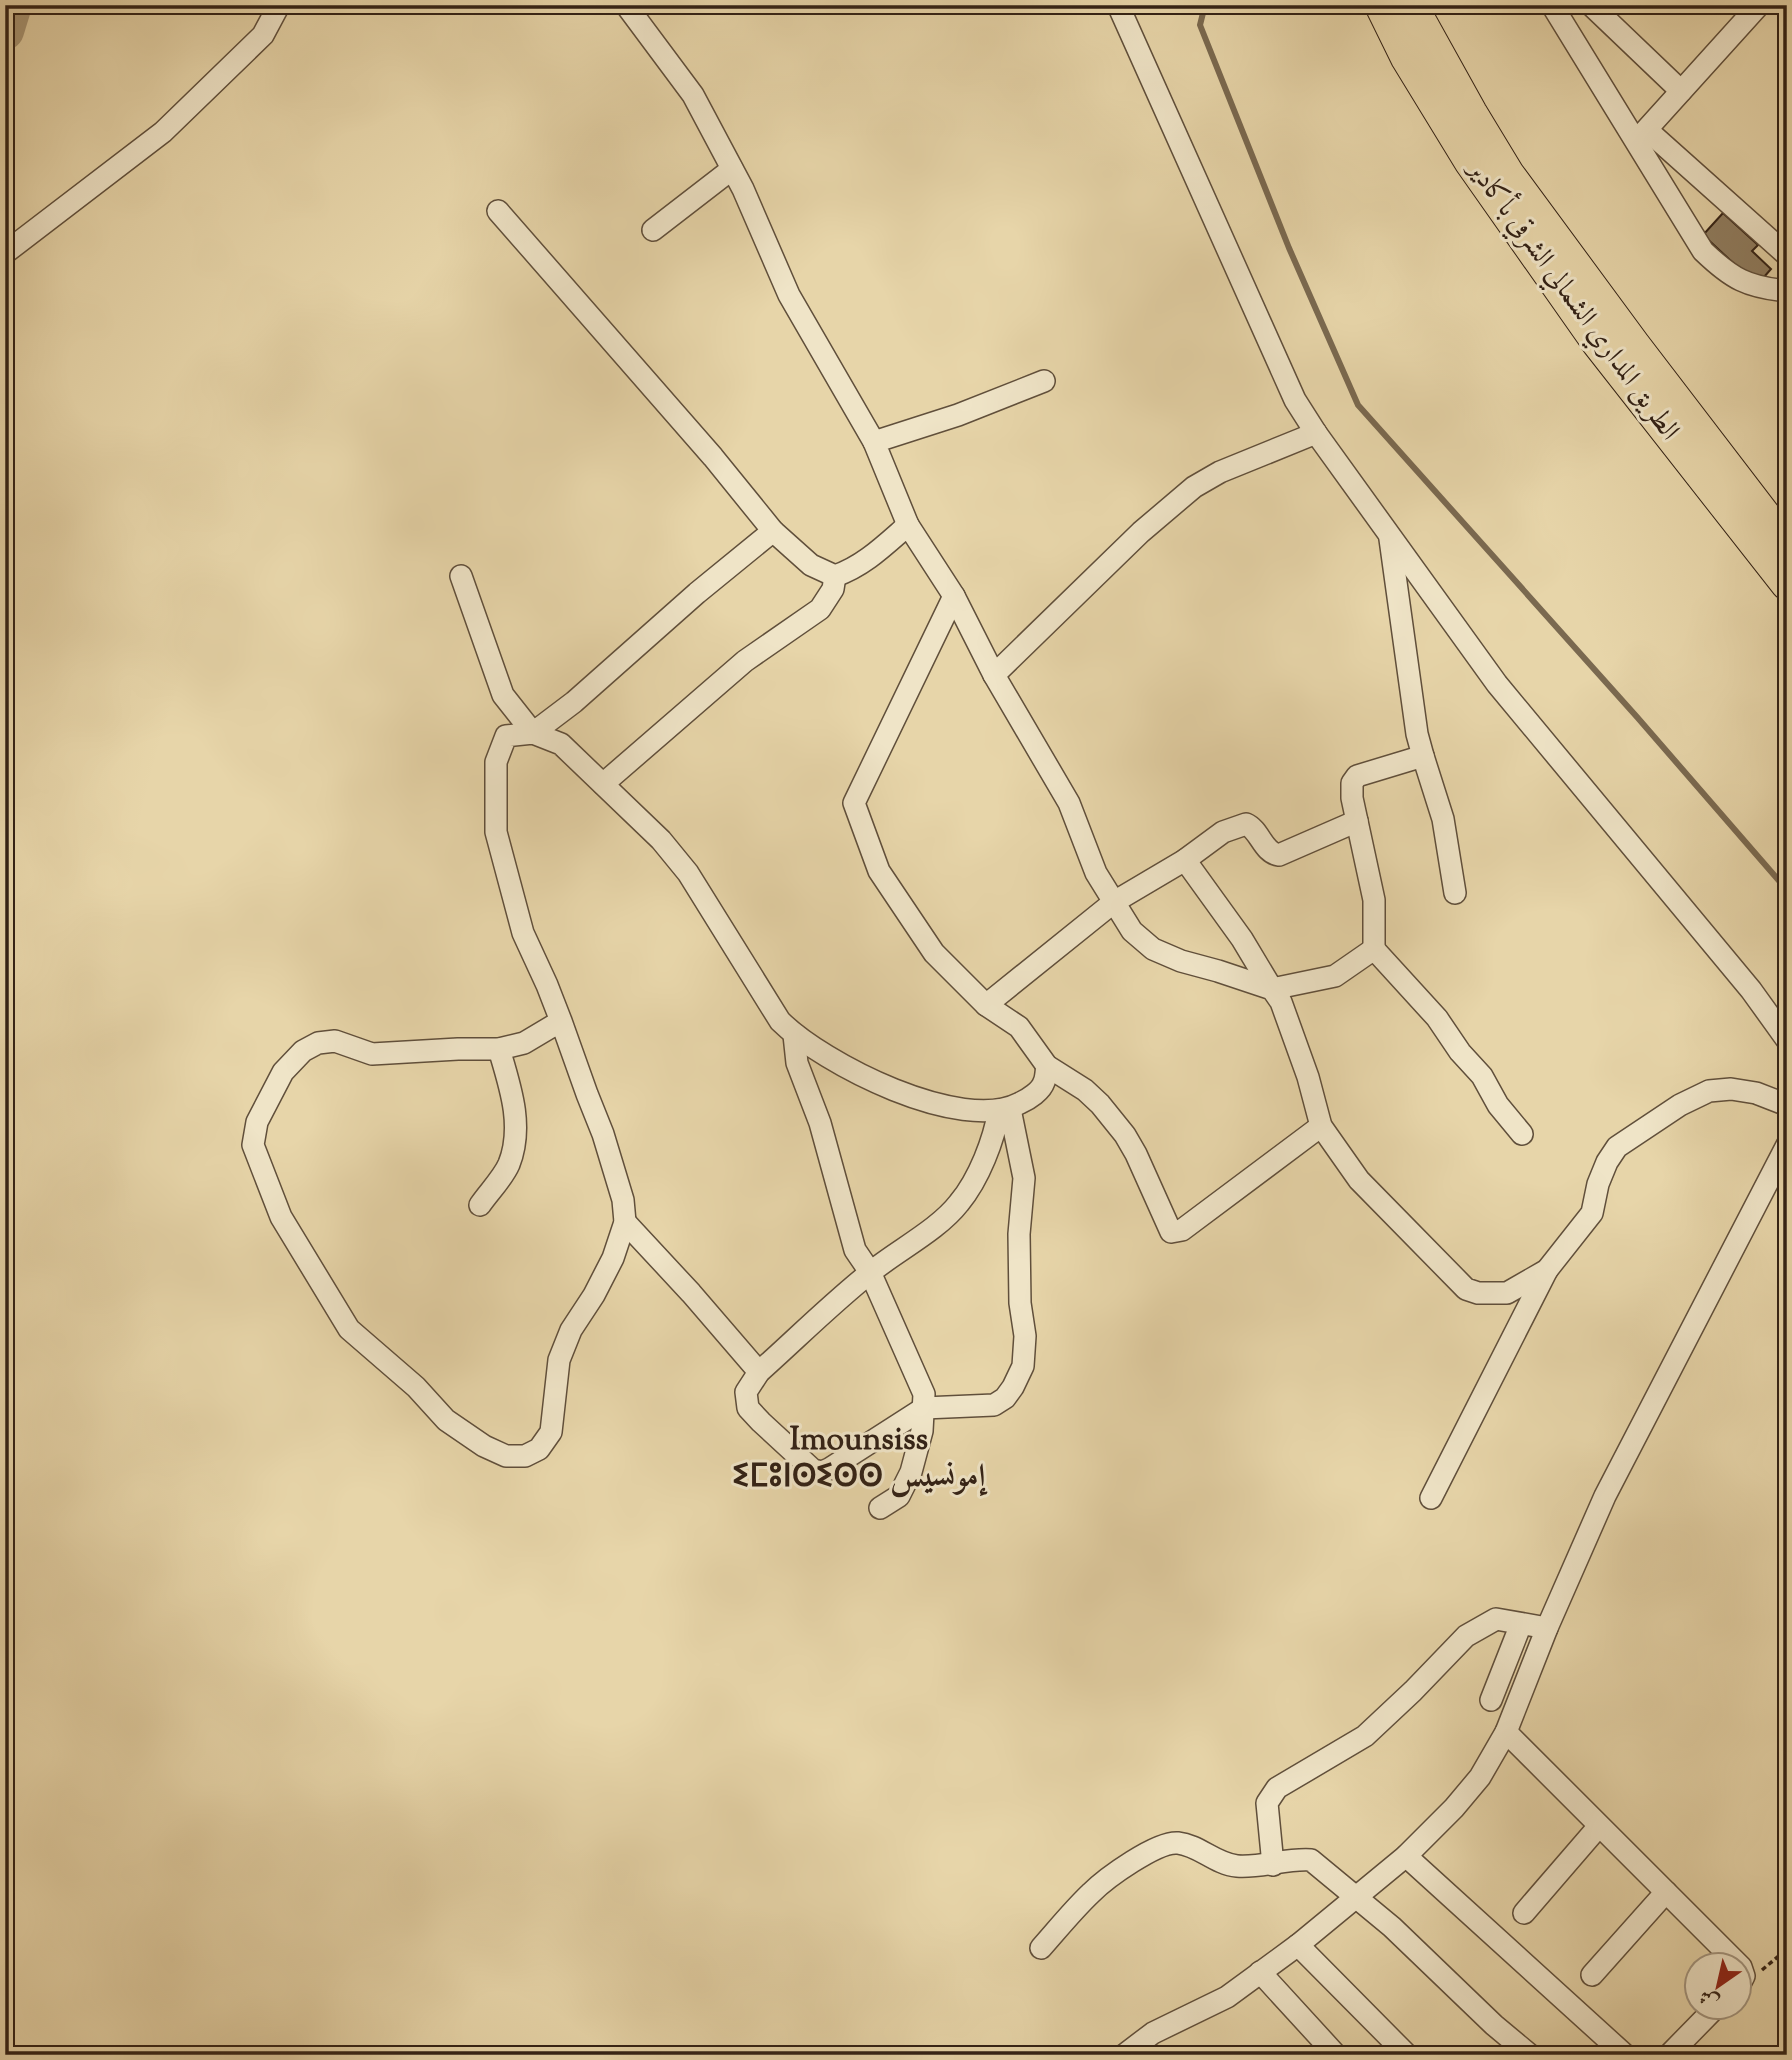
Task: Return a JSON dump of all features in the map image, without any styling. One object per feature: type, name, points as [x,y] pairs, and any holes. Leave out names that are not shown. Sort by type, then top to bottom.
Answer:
[{"type":"highway","name":"الطريق المداري الشمالي الشرقي بأكادير","points":[[1381,5],[1407,58],[1471,162],[1598,343],[1787,584]]},
{"type":"highway","name":"الطريق المداري الشمالي الشرقي بأكادير","points":[[1411,5],[1508,174],[1787,545]]},
{"type":"street","points":[[5,253],[163,132],[263,34],[279,5]]},
{"type":"street","points":[[626,5],[693,95],[732,169],[789,295],[874,442],[908,525],[954,596],[995,675],[1069,803],[1096,873],[1132,931],[1153,948],[1181,961],[1272,989],[1335,976],[1374,949]]},
{"type":"street","points":[[1118,5],[1295,400],[1316,433],[1497,684],[1751,990],[1787,1040]]},
{"type":"street","points":[[1552,5],[1641,136],[1703,251],[1735,278],[1763,289],[1787,291]]},
{"type":"street","points":[[1591,5],[1681,91]]},
{"type":"street","points":[[1641,136],[1759,5]]},
{"type":"street","points":[[1641,136],[1787,256]]},
{"type":"street","points":[[653,230],[732,169]]},
{"type":"street","points":[[498,211],[713,457],[773,531],[811,565],[835,576]]},
{"type":"street","points":[[874,442],[958,415],[1044,381]]},
{"type":"street","points":[[995,675],[1141,532],[1194,486],[1220,472],[1316,433]]},
{"type":"street","points":[[835,576],[864,562],[908,525]]},
{"type":"street","points":[[533,733],[574,702],[697,593],[773,531]]},
{"type":"street","points":[[1389,534],[1418,734],[1443,819],[1455,893]]},
{"type":"street","points":[[461,576],[503,695],[533,733]]},
{"type":"street","points":[[603,784],[746,661],[820,609],[833,589],[835,576]]},
{"type":"street","points":[[954,596],[854,803],[879,870],[934,953],[986,1005],[1019,1027],[1047,1066],[1093,1097],[1125,1135],[1173,1233],[1182,1230],[1321,1126]]},
{"type":"street","points":[[561,1021],[524,1042],[499,1049],[372,1054],[335,1041],[318,1043],[303,1051],[283,1072],[257,1122],[253,1145],[281,1217],[349,1329],[415,1387],[446,1420],[484,1446],[506,1455],[525,1456],[539,1449],[551,1432],[559,1360],[571,1329],[594,1295],[613,1258],[625,1222],[623,1200],[603,1134],[561,1021],[547,985],[523,933],[496,832],[496,762],[506,736],[533,733],[561,744],[642,821],[677,858],[780,1021],[794,1035],[837,1062],[902,1094],[947,1106],[982,1111],[1004,1109],[1029,1098],[1044,1084],[1047,1066]]},
{"type":"street","points":[[1423,756],[1356,776],[1352,783],[1352,798],[1374,900],[1374,949],[1437,1018],[1460,1052],[1482,1076],[1498,1105],[1522,1134]]},
{"type":"street","points":[[986,1005],[1114,902],[1185,860],[1223,832],[1243,823],[1252,827],[1268,849],[1279,855],[1357,821]]},
{"type":"street","points":[[1185,860],[1242,939],[1281,1002],[1308,1077],[1321,1126],[1359,1180],[1466,1289],[1478,1293],[1507,1293],[1547,1270]]},
{"type":"street","points":[[794,1035],[797,1063],[820,1123],[855,1250],[870,1272],[924,1394],[922,1431],[911,1472],[899,1496],[880,1508]]},
{"type":"street","points":[[481,1205],[509,1164],[516,1131],[514,1101],[499,1049]]},
{"type":"street","points":[[1431,1498],[1547,1270],[1592,1213],[1598,1185],[1617,1147],[1680,1105],[1709,1091],[1731,1089],[1756,1093],[1787,1105]]},
{"type":"street","points":[[1004,1109],[1024,1178],[1019,1234],[1020,1304],[1025,1336],[1023,1366],[1005,1398],[994,1405],[924,1408],[829,1469],[822,1472],[813,1470],[748,1408],[747,1392],[759,1372],[870,1272],[960,1203],[987,1154],[1004,1109]]},
{"type":"street","points":[[1124,2055],[1153,2033],[1227,1997],[1298,1945],[1406,1856],[1454,1808],[1480,1777],[1506,1732],[1547,1628],[1605,1496],[1787,1145]]},
{"type":"street","points":[[625,1222],[759,1372]]},
{"type":"street","points":[[1273,1865],[1267,1803],[1277,1788],[1365,1736],[1466,1636],[1496,1619],[1547,1628]]},
{"type":"street","points":[[1491,1700],[1521,1624]]},
{"type":"street","points":[[1506,1732],[1726,1952]]},
{"type":"street","points":[[1524,1913],[1600,1826]]},
{"type":"street","points":[[1041,1948],[1093,1891],[1136,1860],[1162,1846],[1175,1842],[1189,1845],[1235,1866],[1311,1860],[1392,1927],[1494,2025],[1530,2055]]},
{"type":"street","points":[[1406,1856],[1625,2055]]},
{"type":"street","points":[[1592,1975],[1665,1892]]},
{"type":"street","points":[[1298,1945],[1407,2055]]},
{"type":"street","points":[[1260,1972],[1336,2055]]},
{"type":"street","points":[[1669,2055],[1701,2022]]},
{"type":"path","points":[[1754,1974],[1787,1949]]},
{"type":"building","points":[[1723,213],[1758,245],[1752,251],[1771,269],[1757,285],[1703,235]]},
{"type":"waterway","points":[[5,31],[13,5]]},
{"type":"waterway","points":[[1205,5],[1200,25],[1289,248],[1358,405],[1637,717],[1787,890]]},
{"type":"district","name":"Imounsiss ⵉⵎⵓⵏⵙⵉⵙⵙ إمونسيس","points":[[859,1460]]}]
